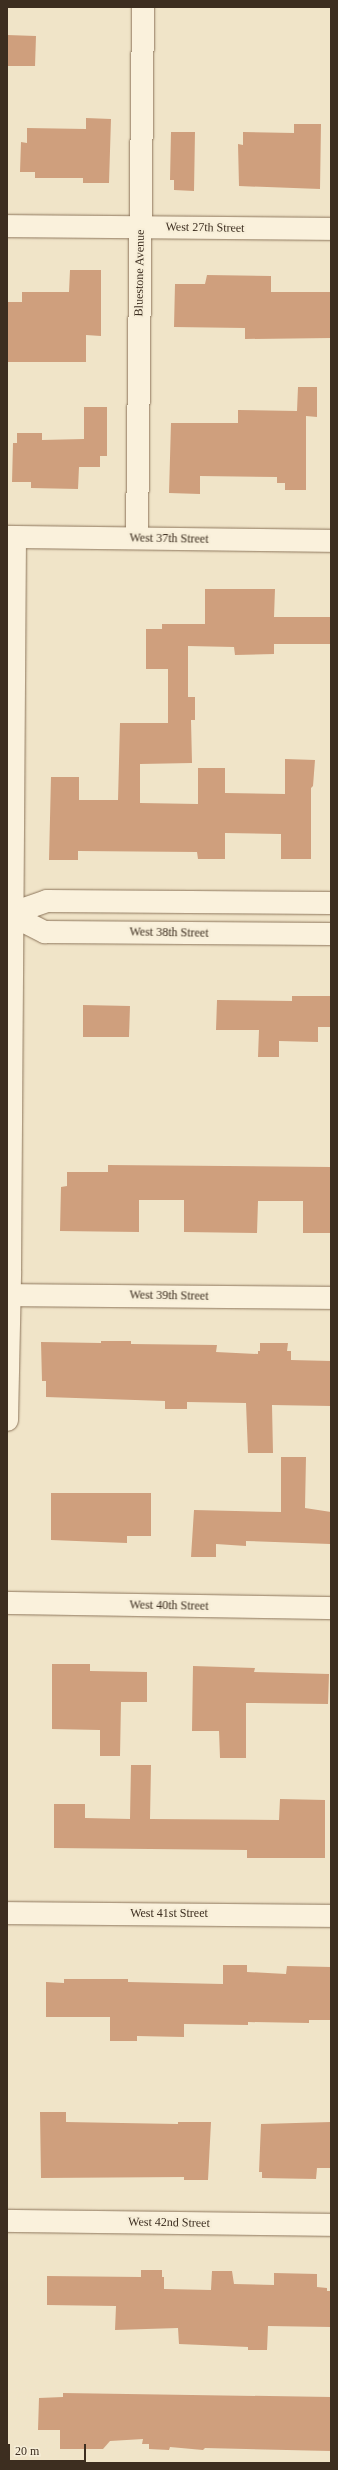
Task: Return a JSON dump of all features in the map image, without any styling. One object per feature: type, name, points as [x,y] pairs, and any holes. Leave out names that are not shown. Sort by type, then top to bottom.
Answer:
[{"type":"street","name":"Bluestone Avenue","points":[[137,538],[144,7]]},
{"type":"street","name":"West 27th Street","points":[[7,226],[331,229]]},
{"type":"street","name":"West 37th Street","points":[[11,537],[331,541]]},
{"type":"street","points":[[7,1420],[9,1295],[11,537]]},
{"type":"street","points":[[9,915],[47,901],[331,903]]},
{"type":"street","name":"West 38th Street","points":[[9,915],[45,932],[331,934]]},
{"type":"street","name":"West 39th Street","points":[[9,1295],[331,1298]]},
{"type":"street","name":"West 40th Street","points":[[7,1603],[331,1608]]},
{"type":"street","name":"West 41st Street","points":[[7,1913],[331,1916]]},
{"type":"street","name":"West 42nd Street","points":[[7,2221],[331,2225]]},
{"type":"building","points":[[7,35],[36,36],[35,66],[7,66]]},
{"type":"building","points":[[86,118],[111,119],[109,183],[83,183],[83,178],[35,178],[35,172],[20,172],[21,142],[27,143],[27,128],[86,129]]},
{"type":"building","points":[[294,124],[321,124],[320,189],[239,186],[238,144],[243,145],[243,132],[294,133]]},
{"type":"building","points":[[171,132],[195,132],[194,191],[174,190],[174,180],[170,180]]},
{"type":"building","points":[[70,270],[101,270],[101,336],[86,335],[86,362],[7,362],[7,302],[22,302],[22,292],[69,292]]},
{"type":"building","points":[[207,275],[271,276],[271,292],[331,292],[331,338],[245,339],[245,328],[174,327],[175,284],[205,284]]},
{"type":"building","points":[[298,387],[317,387],[317,417],[306,416],[306,490],[285,490],[285,483],[277,483],[277,477],[200,476],[200,494],[169,493],[171,423],[238,423],[238,410],[297,411]]},
{"type":"building","points":[[84,407],[107,407],[107,456],[100,456],[100,467],[79,467],[78,489],[31,488],[31,482],[12,482],[13,443],[17,443],[17,433],[42,433],[42,440],[84,439]]},
{"type":"building","points":[[205,589],[275,589],[274,617],[331,617],[331,644],[274,644],[274,654],[235,655],[234,647],[188,646],[188,697],[195,697],[195,720],[191,720],[192,763],[140,764],[140,803],[198,804],[198,768],[225,768],[225,793],[285,794],[285,759],[315,760],[313,786],[311,788],[311,859],[281,859],[281,834],[225,833],[225,859],[198,859],[197,852],[78,851],[78,860],[49,860],[51,777],[79,777],[79,800],[118,800],[120,723],[168,723],[168,669],[146,669],[146,629],[162,629],[162,624],[205,624]]},
{"type":"building","points":[[292,996],[331,996],[331,1027],[318,1027],[318,1042],[279,1041],[279,1057],[258,1057],[259,1030],[216,1030],[217,1000],[292,1001]]},
{"type":"building","points":[[83,1005],[130,1006],[129,1037],[83,1037]]},
{"type":"building","points":[[108,1165],[331,1167],[331,1233],[303,1233],[303,1201],[258,1201],[257,1233],[184,1232],[184,1200],[139,1200],[139,1232],[60,1231],[61,1187],[67,1186],[67,1172],[108,1172]]},
{"type":"building","points":[[101,1341],[131,1341],[131,1344],[217,1345],[216,1352],[258,1354],[258,1351],[260,1351],[260,1343],[288,1343],[287,1351],[291,1351],[291,1360],[331,1361],[331,1406],[272,1405],[273,1453],[248,1453],[246,1403],[187,1402],[187,1409],[165,1409],[165,1401],[46,1397],[46,1381],[42,1381],[41,1342],[101,1343]]},
{"type":"building","points":[[281,1457],[306,1457],[305,1508],[331,1512],[330,1544],[246,1541],[246,1546],[216,1544],[216,1557],[191,1557],[194,1510],[281,1512]]},
{"type":"building","points":[[51,1493],[151,1493],[151,1536],[127,1536],[127,1543],[51,1540]]},
{"type":"building","points":[[52,1664],[90,1664],[90,1671],[147,1672],[147,1702],[121,1702],[120,1756],[100,1756],[100,1730],[52,1729]]},
{"type":"building","points":[[193,1666],[255,1668],[254,1672],[329,1674],[328,1704],[246,1703],[246,1758],[220,1758],[219,1731],[192,1731]]},
{"type":"building","points":[[131,1765],[151,1765],[150,1819],[279,1820],[280,1799],[325,1800],[325,1858],[247,1858],[247,1850],[54,1848],[54,1804],[85,1804],[85,1818],[130,1819]]},
{"type":"building","points":[[223,1965],[247,1965],[247,1972],[286,1974],[287,1966],[331,1967],[331,2020],[309,2020],[309,2023],[248,2022],[248,2025],[184,2024],[184,2037],[137,2036],[137,2041],[110,2041],[110,2017],[46,2017],[46,1982],[64,1983],[64,1979],[128,1979],[128,1982],[223,1984]]},
{"type":"building","points":[[40,2112],[66,2112],[66,2122],[178,2124],[178,2122],[211,2122],[208,2180],[184,2180],[184,2177],[41,2178]]},
{"type":"building","points":[[331,2122],[331,2168],[317,2168],[316,2179],[262,2178],[262,2172],[259,2172],[261,2124]]},
{"type":"building","points":[[141,2270],[162,2270],[162,2277],[164,2277],[164,2289],[211,2290],[212,2271],[232,2271],[234,2284],[274,2285],[274,2273],[317,2274],[317,2287],[327,2288],[327,2291],[331,2291],[331,2327],[268,2326],[267,2350],[248,2350],[248,2347],[179,2344],[178,2328],[115,2330],[116,2306],[47,2305],[47,2276],[141,2277]]},
{"type":"building","points":[[63,2393],[331,2397],[331,2451],[205,2448],[203,2450],[170,2447],[169,2450],[149,2449],[149,2444],[142,2444],[143,2439],[110,2441],[103,2449],[60,2449],[60,2430],[38,2430],[39,2398],[63,2397]]}]
